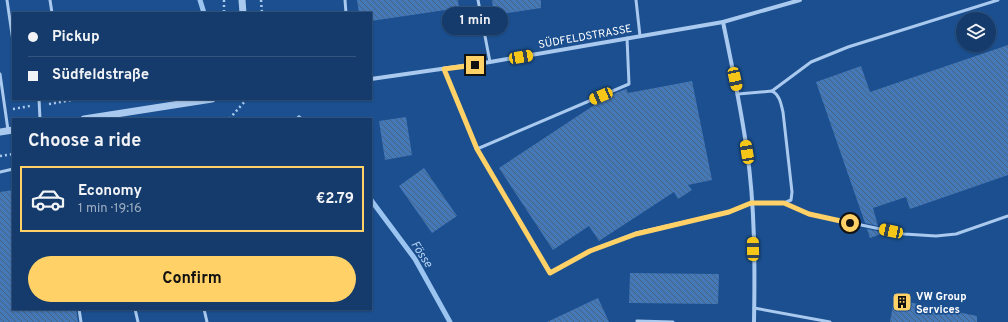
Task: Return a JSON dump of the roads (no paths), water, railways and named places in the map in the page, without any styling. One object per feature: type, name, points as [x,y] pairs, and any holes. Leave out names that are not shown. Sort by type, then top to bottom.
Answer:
[{"type":"street","points":[[242,0],[243,12]]},
{"type":"street","name":"SÜDFELDSTRASSE","points":[[372,80],[490,62],[723,22],[800,0]]},
{"type":"street","points":[[723,22],[738,94],[747,152],[751,203],[754,322]]},
{"type":"street","points":[[98,118],[206,100]]},
{"type":"street","points":[[0,132],[11,131]]},
{"type":"lane","points":[[7,0],[12,34]]},
{"type":"lane","points":[[50,0],[52,12]]},
{"type":"lane","points":[[345,0],[346,12]]},
{"type":"lane","points":[[478,0],[490,62]]},
{"type":"lane","points":[[636,0],[640,36]]},
{"type":"lane","points":[[738,94],[772,91],[811,62],[848,48],[998,0]]},
{"type":"lane","points":[[477,149],[629,84],[627,38]]},
{"type":"lane","points":[[444,69],[477,149],[550,273],[590,251],[636,234],[729,212],[751,203],[784,203],[791,200],[792,192],[783,112],[776,93],[772,91]]},
{"type":"lane","points":[[0,74],[11,131]]},
{"type":"lane","points":[[39,100],[40,118]]},
{"type":"lane","points":[[0,172],[12,169]]},
{"type":"lane","points":[[784,203],[809,214],[904,234],[936,236],[956,234],[1008,216]]},
{"type":"lane","points":[[754,308],[830,322]]},
{"type":"lane","points":[[79,310],[81,322]]},
{"type":"lane","points":[[135,310],[138,322]]},
{"type":"lane","points":[[204,310],[207,322]]},
{"type":"lane","points":[[637,321],[673,322]]},
{"type":"waterway","name":"Fösse","points":[[200,0],[204,12]]},
{"type":"waterway","name":"Fösse","points":[[372,201],[415,259],[450,322]]},
{"type":"place","name":"VW Group Services","points":[[902,302]]}]
